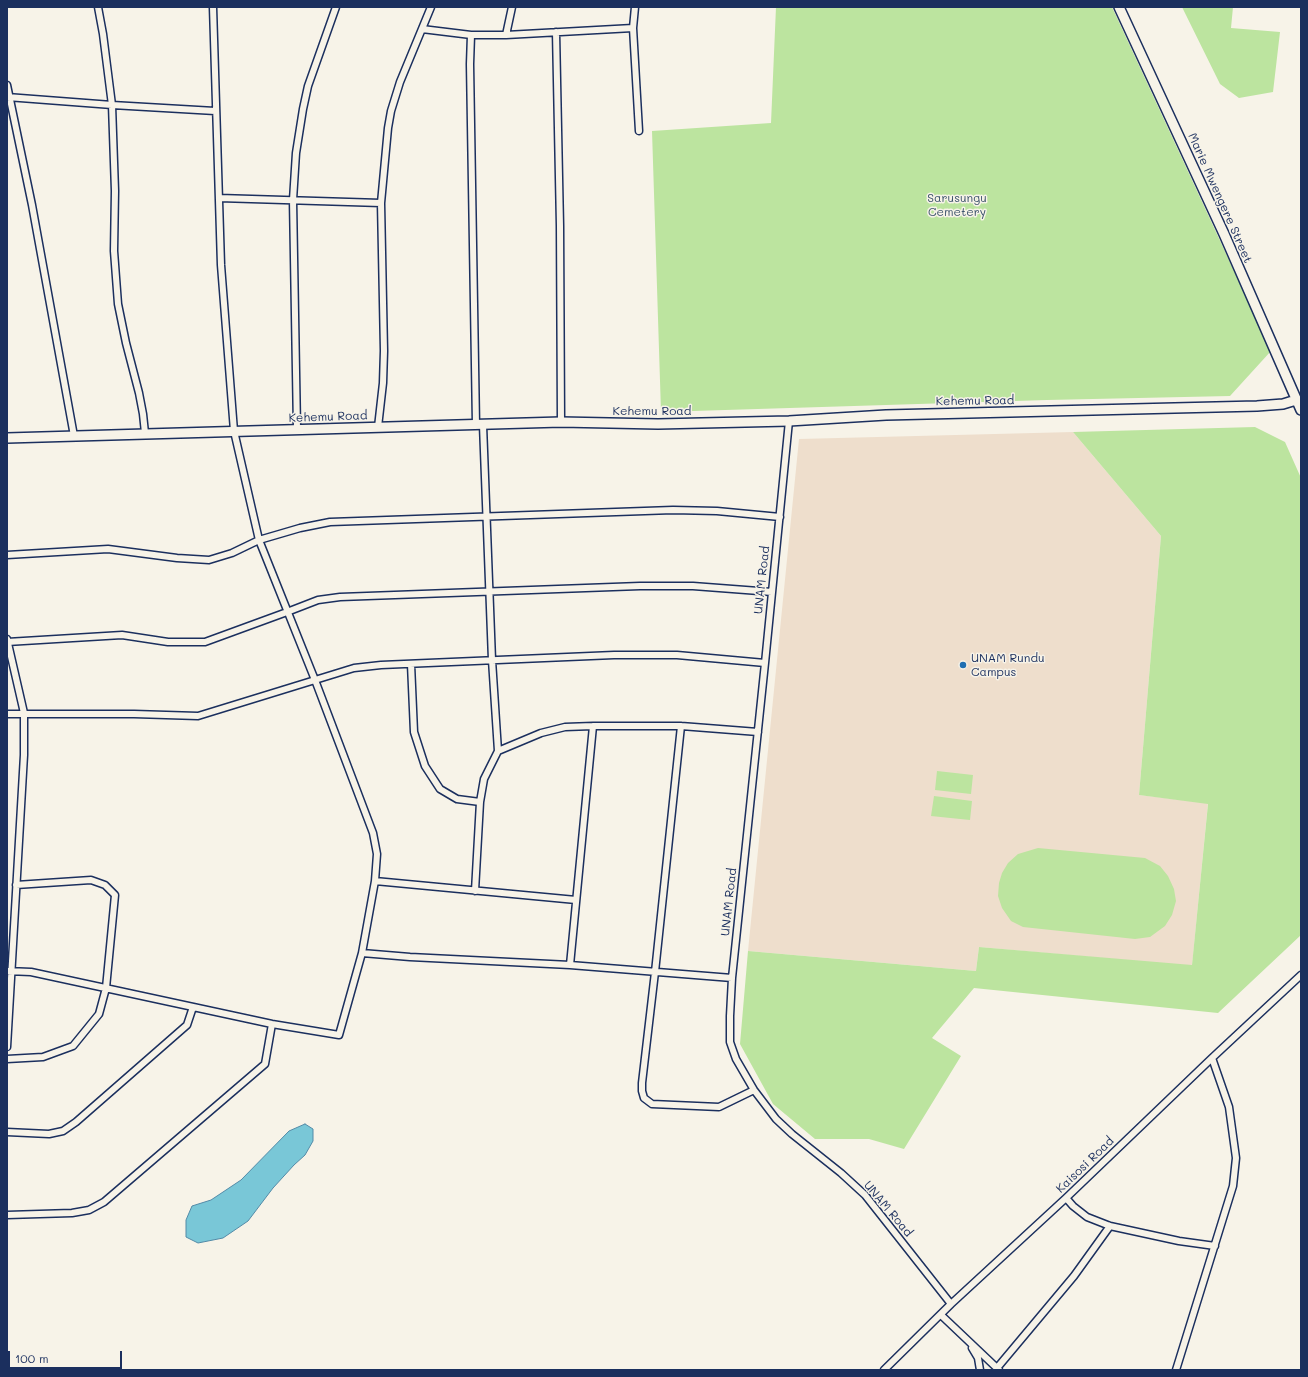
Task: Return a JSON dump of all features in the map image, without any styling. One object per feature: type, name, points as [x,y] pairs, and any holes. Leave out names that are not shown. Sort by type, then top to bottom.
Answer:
[{"type":"street","points":[[98,7],[112,105],[115,191],[114,251],[117,289],[126,343],[144,414],[145,433]]},
{"type":"street","points":[[9,971],[31,972],[272,1024],[338,1036],[362,953],[375,881],[377,854],[373,833],[260,540],[234,431],[222,289],[215,111],[213,7]]},
{"type":"street","points":[[297,429],[293,200],[296,153],[302,109],[308,86],[336,7]]},
{"type":"street","points":[[378,427],[383,383],[384,351],[381,203],[388,128],[391,111],[400,82],[431,7]]},
{"type":"street","points":[[506,35],[512,7]]},
{"type":"street","points":[[635,7],[633,28],[639,130]]},
{"type":"street","name":"Marie Mwengere Street","points":[[1119,7],[1224,234],[1301,410]]},
{"type":"street","points":[[422,29],[471,35],[506,35],[633,28]]},
{"type":"street","points":[[556,32],[560,226],[561,422]]},
{"type":"street","points":[[471,35],[470,64],[480,425],[498,751],[484,779],[480,802],[476,891]]},
{"type":"street","points":[[7,85],[8,97],[32,205],[74,436]]},
{"type":"street","points":[[8,97],[215,111]]},
{"type":"street","points":[[219,198],[381,203]]},
{"type":"street","name":"Kehemu Road","points":[[7,438],[561,422],[658,424],[789,421],[886,415],[1257,406],[1283,404],[1296,400]]},
{"type":"street","name":"UNAM Road","points":[[789,421],[766,663],[732,978],[730,1042],[736,1059],[754,1090],[776,1119],[792,1134],[841,1172],[865,1195],[951,1304]]},
{"type":"street","points":[[7,555],[108,549],[177,558],[209,560],[232,553],[260,540],[300,528],[330,522],[673,510],[780,517]]},
{"type":"street","points":[[7,1047],[9,971],[24,755],[24,713],[7,641],[122,635],[168,642],[205,642],[318,600],[340,597],[640,586],[693,586],[772,592]]},
{"type":"street","points":[[7,714],[198,716],[354,668],[411,664],[614,655],[677,655],[766,663]]},
{"type":"street","points":[[411,664],[414,732],[425,766],[440,789],[456,799],[480,802]]},
{"type":"street","points":[[570,965],[593,726]]},
{"type":"street","points":[[498,751],[541,733],[565,727],[681,726],[758,732]]},
{"type":"street","points":[[681,726],[642,1082],[644,1098],[652,1104],[719,1107],[754,1090]]},
{"type":"street","points":[[7,1059],[43,1057],[73,1046],[99,1014],[106,988],[115,896],[104,885],[91,880],[16,885]]},
{"type":"street","points":[[375,881],[576,900]]},
{"type":"street","points":[[362,953],[410,957],[570,965],[732,978]]},
{"type":"street","name":"Kaisosi Road","points":[[884,1370],[951,1304],[1066,1198],[1301,975]]},
{"type":"street","points":[[7,1132],[49,1134],[63,1131],[76,1122],[186,1025],[193,1007]]},
{"type":"street","points":[[7,1215],[72,1213],[89,1210],[104,1202],[265,1064],[272,1024]]},
{"type":"street","points":[[1176,1370],[1234,1186],[1236,1158],[1229,1107],[1212,1058]]},
{"type":"street","points":[[1066,1198],[1073,1206],[1087,1217],[1110,1226],[1215,1246]]},
{"type":"street","points":[[941,1315],[998,1369],[1065,1287],[1110,1226]]},
{"type":"street","points":[[969,1341],[978,1358],[980,1370]]},
{"type":"shaded area","name":"UNAM Rundu Campus","points":[[1073,432],[1161,536],[1139,795],[1208,803],[1192,966],[979,947],[976,971],[748,951],[799,439]]},
{"type":"green space","name":"Sarusungu Cemetery","points":[[776,7],[1112,7],[1271,351],[1230,396],[661,412],[652,131],[771,123]]},
{"type":"green space","points":[[1182,7],[1233,7],[1231,28],[1280,32],[1273,92],[1239,98],[1220,84]]},
{"type":"green space","points":[[1255,427],[1285,442],[1301,478],[1301,935],[1218,1013],[974,988],[932,1038],[961,1056],[904,1149],[869,1139],[815,1139],[773,1104],[740,1044],[748,951],[976,971],[979,947],[1192,965],[1208,804],[1139,795],[1161,536],[1073,432]]},
{"type":"green space","points":[[937,771],[973,775],[971,794],[935,790]]},
{"type":"green space","points":[[934,796],[972,801],[970,820],[931,816]]},
{"type":"green space","points":[[1038,848],[1145,858],[1160,866],[1168,876],[1174,889],[1176,901],[1172,915],[1165,926],[1150,937],[1135,939],[1023,927],[1011,921],[1002,908],[998,896],[999,883],[1002,873],[1008,863],[1018,854]]},
{"type":"water","points":[[305,1124],[313,1129],[313,1141],[305,1155],[273,1188],[248,1221],[223,1238],[198,1243],[186,1237],[186,1220],[192,1206],[211,1200],[241,1180],[289,1131]]},
{"type":"place","name":"UNAM Rundu Campus","points":[[963,665]]}]
